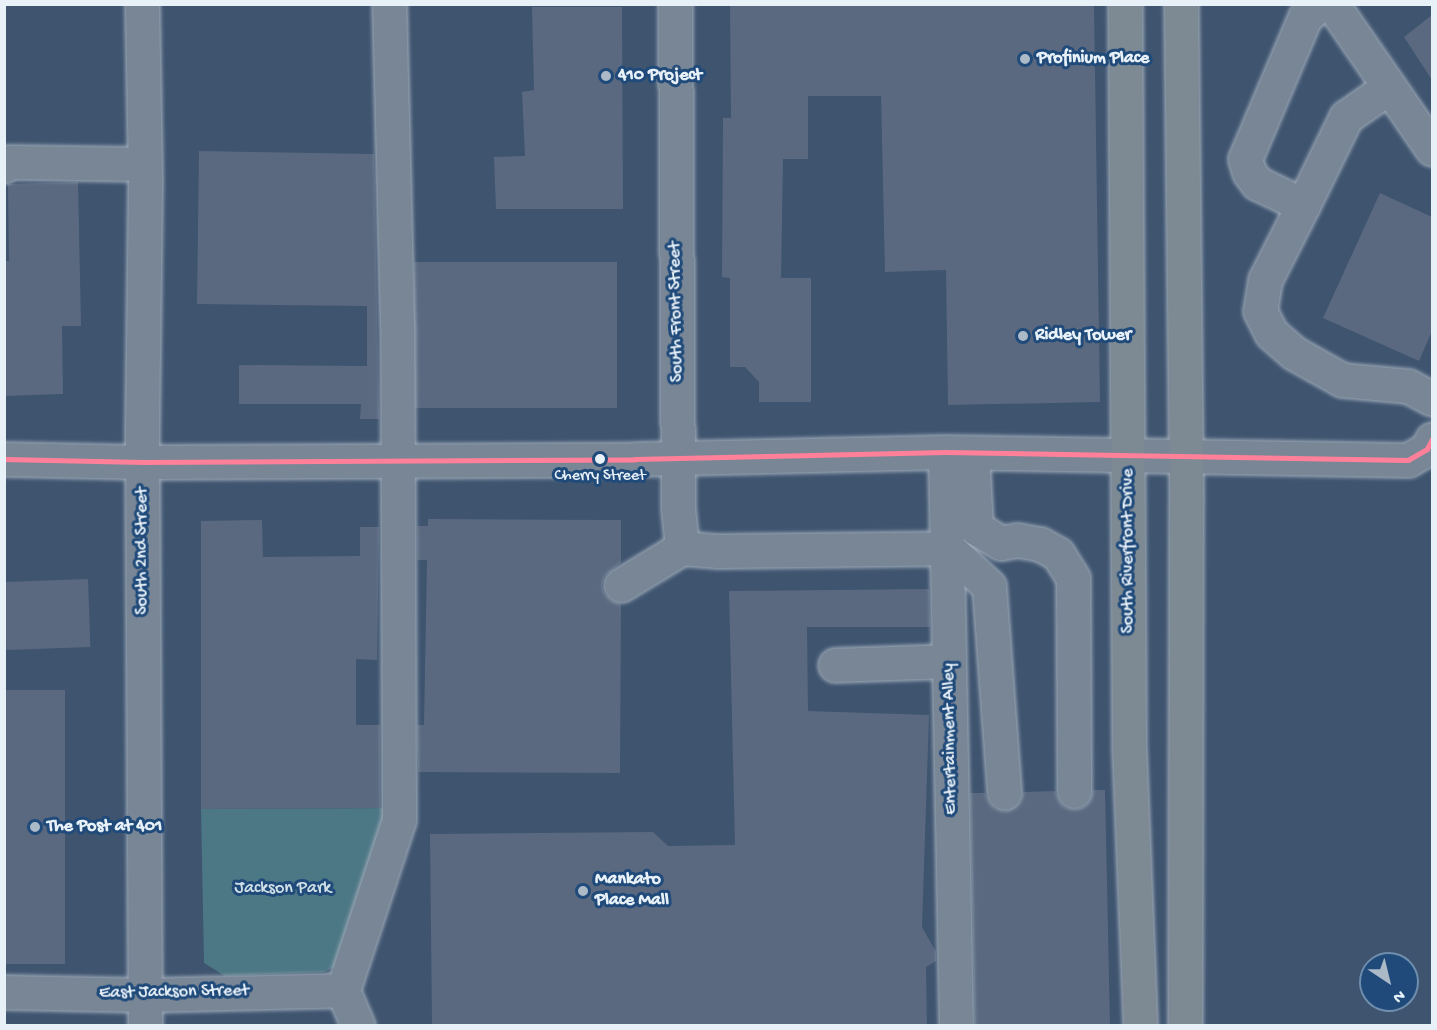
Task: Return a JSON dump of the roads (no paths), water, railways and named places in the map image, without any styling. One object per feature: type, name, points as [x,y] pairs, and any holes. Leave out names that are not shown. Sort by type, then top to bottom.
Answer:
[{"type":"main road","name":"South Riverfront Drive","points":[[1125,4],[1130,747],[1140,1026]]},
{"type":"main road","points":[[1181,4],[1185,456],[1185,1026]]},
{"type":"street","name":"South 2nd Street","points":[[142,4],[145,1010]]},
{"type":"street","points":[[358,1026],[343,990],[399,820],[397,325],[389,4]]},
{"type":"street","name":"South Front Street","points":[[675,4],[678,457],[682,548]]},
{"type":"street","points":[[1303,205],[1257,183],[1249,172],[1245,159],[1305,17],[1320,4]]},
{"type":"street","points":[[1332,4],[1432,149]]},
{"type":"street","points":[[1389,87],[1346,117],[1265,280],[1260,311],[1271,333],[1294,353],[1342,380],[1408,386],[1432,399]]},
{"type":"street","points":[[4,166],[9,162],[144,164]]},
{"type":"street","points":[[4,459],[143,462],[958,453],[1408,460],[1427,449],[1432,440]]},
{"type":"street","points":[[958,453],[976,528],[1001,543],[1017,540],[1040,544],[1058,554],[1073,578],[1074,791]]},
{"type":"street","name":"Entertainment Alley","points":[[956,1026],[948,548],[958,453]]},
{"type":"street","points":[[1001,543],[989,586],[1004,792]]},
{"type":"street","points":[[621,585],[682,548],[718,551],[948,548],[989,586]]},
{"type":"street","points":[[835,665],[950,661]]},
{"type":"street","name":"East Jackson Street","points":[[4,992],[145,1010],[343,990]]},
{"type":"place","name":"Profinium Place","points":[[1025,59]]},
{"type":"place","name":"410 Project","points":[[606,76]]},
{"type":"place","name":"Ridley Tower","points":[[1023,336]]},
{"type":"place","name":"Cherry Street","points":[[600,459]]},
{"type":"place","name":"The Post at 401","points":[[35,827]]},
{"type":"place","name":"Mankato Place Mall","points":[[583,891]]},
{"type":"park label","name":"Jackson Park","points":[[283,889]]}]
